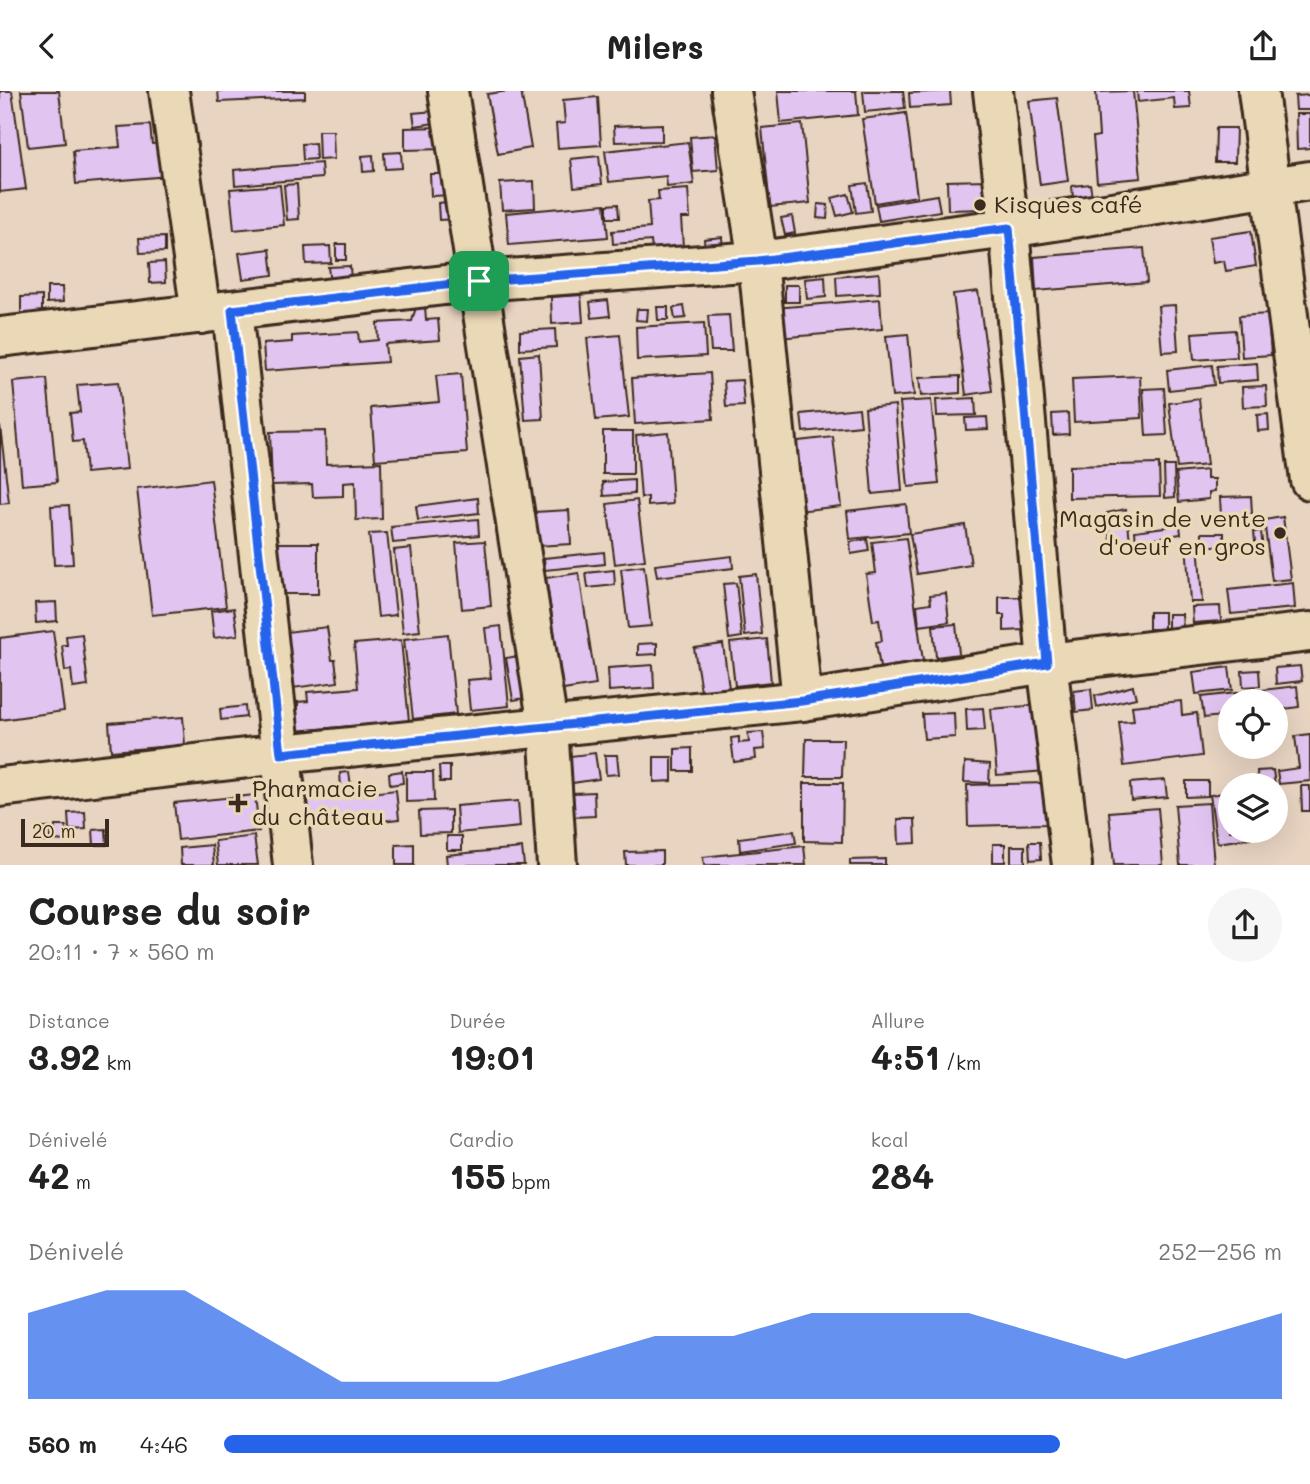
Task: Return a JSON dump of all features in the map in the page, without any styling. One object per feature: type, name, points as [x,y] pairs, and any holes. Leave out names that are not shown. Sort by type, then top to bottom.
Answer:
[{"type":"street","points":[[169,91],[217,312],[281,754],[293,865]]},
{"type":"street","points":[[448,91],[548,726],[557,865]]},
{"type":"street","points":[[732,91],[758,261],[802,701]]},
{"type":"street","points":[[993,91],[1009,228],[1047,663],[1072,865]]},
{"type":"street","points":[[1258,91],[1310,480]]},
{"type":"street","points":[[0,337],[479,281],[758,261],[1009,228],[1310,181]]},
{"type":"street","points":[[0,787],[281,754],[802,701],[1047,663],[1310,632]]},
{"type":"building","points":[[0,91],[12,91],[26,189],[0,192]]},
{"type":"building","points":[[21,91],[59,91],[65,143],[28,147]]},
{"type":"building","points":[[218,91],[305,91],[305,98],[219,102]]},
{"type":"building","points":[[521,91],[531,148],[498,154],[487,94]]},
{"type":"building","points":[[778,91],[856,91],[858,115],[781,123]]},
{"type":"building","points":[[863,91],[903,91],[905,108],[865,112]]},
{"type":"building","points":[[950,91],[951,105],[910,108],[909,93]]},
{"type":"building","points":[[1133,91],[1141,178],[1097,182],[1093,137],[1099,136],[1096,92]]},
{"type":"building","points":[[1137,91],[1189,91],[1191,108],[1175,109],[1174,98],[1138,102]]},
{"type":"building","points":[[1310,95],[1310,110],[1296,110],[1295,96]]},
{"type":"building","points":[[598,97],[601,145],[558,148],[556,124],[565,123],[563,100]]},
{"type":"building","points":[[1057,98],[1068,181],[1040,185],[1029,101]]},
{"type":"building","points":[[434,111],[435,123],[415,126],[413,113]]},
{"type":"building","points":[[906,113],[917,196],[875,203],[862,119]]},
{"type":"building","points":[[1296,114],[1310,114],[1310,148],[1297,149]]},
{"type":"building","points":[[662,124],[662,141],[615,142],[614,126]]},
{"type":"building","points":[[802,124],[810,203],[770,207],[762,128]]},
{"type":"building","points":[[150,125],[152,144],[165,143],[168,176],[76,184],[73,151],[120,147],[118,127]]},
{"type":"building","points":[[443,127],[443,149],[405,150],[405,128]]},
{"type":"building","points":[[1216,128],[1236,128],[1235,162],[1215,162]]},
{"type":"building","points":[[318,131],[333,131],[334,159],[319,160]]},
{"type":"building","points":[[715,135],[718,170],[693,172],[690,137]]},
{"type":"building","points":[[688,142],[694,184],[667,187],[666,176],[609,182],[605,151]]},
{"type":"building","points":[[315,143],[316,159],[303,160],[302,144]]},
{"type":"building","points":[[401,152],[402,168],[385,169],[384,153]]},
{"type":"building","points":[[373,155],[374,171],[363,172],[362,156]]},
{"type":"building","points":[[599,156],[602,184],[574,187],[571,159]]},
{"type":"building","points":[[321,163],[322,178],[235,185],[234,170]]},
{"type":"building","points":[[430,174],[453,174],[454,195],[431,196]]},
{"type":"building","points":[[985,180],[986,209],[948,210],[947,181]]},
{"type":"building","points":[[534,181],[535,208],[502,210],[500,183]]},
{"type":"building","points":[[867,183],[871,211],[856,213],[852,185]]},
{"type":"building","points":[[297,184],[299,219],[287,220],[284,185]]},
{"type":"building","points":[[1090,184],[1092,196],[1073,198],[1072,186]]},
{"type":"building","points":[[280,185],[284,225],[234,230],[230,189]]},
{"type":"building","points":[[688,189],[690,218],[681,218],[683,247],[652,250],[651,241],[613,244],[612,231],[650,228],[648,201],[659,200],[658,191]]},
{"type":"building","points":[[848,194],[853,212],[837,216],[832,198]]},
{"type":"building","points":[[937,195],[940,211],[879,221],[876,205]]},
{"type":"building","points":[[457,201],[459,219],[439,220],[438,203]]},
{"type":"building","points":[[605,204],[608,237],[509,245],[506,213]]},
{"type":"building","points":[[618,204],[619,218],[607,218],[607,205]]},
{"type":"building","points":[[818,204],[828,205],[827,219],[817,218]]},
{"type":"building","points":[[792,216],[795,233],[785,235],[781,218]]},
{"type":"building","points":[[1251,231],[1256,266],[1226,271],[1224,261],[1213,263],[1209,237]]},
{"type":"building","points":[[165,237],[165,252],[140,253],[139,238]]},
{"type":"building","points":[[722,237],[723,250],[705,251],[704,239]]},
{"type":"building","points":[[336,244],[346,244],[346,260],[336,260]]},
{"type":"building","points":[[330,246],[331,263],[306,264],[305,247]]},
{"type":"building","points":[[1144,248],[1147,282],[1036,291],[1034,257]]},
{"type":"building","points":[[270,249],[273,275],[243,279],[239,253]]},
{"type":"building","points":[[165,262],[166,282],[150,283],[149,263]]},
{"type":"building","points":[[350,266],[351,281],[330,283],[328,267]]},
{"type":"building","points":[[879,273],[880,293],[837,296],[836,277]]},
{"type":"building","points":[[825,277],[826,297],[807,299],[805,279]]},
{"type":"building","points":[[785,285],[799,285],[799,302],[785,302]]},
{"type":"building","points":[[47,287],[62,287],[63,302],[47,303]]},
{"type":"building","points":[[978,291],[992,391],[966,395],[953,294]]},
{"type":"building","points":[[581,295],[583,322],[552,324],[551,297]]},
{"type":"building","points":[[42,296],[42,313],[21,313],[21,297]]},
{"type":"building","points":[[880,299],[882,329],[778,338],[775,308]]},
{"type":"building","points":[[608,300],[610,316],[592,318],[590,302]]},
{"type":"building","points":[[1175,305],[1178,351],[1162,352],[1158,306]]},
{"type":"building","points":[[684,306],[686,318],[675,319],[673,308]]},
{"type":"building","points":[[416,307],[425,307],[426,320],[438,319],[440,340],[385,344],[387,362],[265,371],[263,344],[292,342],[292,336],[358,332],[359,342],[378,340],[377,323],[412,321]]},
{"type":"building","points":[[657,307],[668,307],[668,320],[658,320]]},
{"type":"building","points":[[637,309],[648,309],[647,321],[636,320]]},
{"type":"building","points":[[1268,314],[1271,355],[1242,357],[1239,316]]},
{"type":"building","points":[[729,315],[732,351],[711,351],[708,316]]},
{"type":"building","points":[[704,323],[706,356],[637,360],[636,327]]},
{"type":"building","points":[[555,329],[556,347],[520,349],[520,331]]},
{"type":"building","points":[[1235,330],[1237,357],[1194,360],[1192,333]]},
{"type":"building","points":[[908,334],[914,395],[892,397],[886,336]]},
{"type":"building","points":[[620,335],[629,417],[596,420],[587,338]]},
{"type":"building","points":[[539,354],[543,419],[525,420],[520,356]]},
{"type":"building","points":[[1257,363],[1258,380],[1218,383],[1217,366]]},
{"type":"building","points":[[1212,365],[1214,385],[1169,390],[1167,370]]},
{"type":"building","points":[[710,373],[713,419],[635,424],[632,378]]},
{"type":"building","points":[[461,374],[467,453],[375,460],[371,408],[439,402],[436,376]]},
{"type":"building","points":[[960,376],[960,393],[921,396],[919,378]]},
{"type":"building","points":[[1140,376],[1142,418],[1074,422],[1072,379]]},
{"type":"building","points":[[47,379],[57,482],[22,485],[13,382]]},
{"type":"building","points":[[742,380],[744,406],[726,407],[724,381]]},
{"type":"building","points":[[118,382],[127,469],[86,473],[83,441],[73,442],[70,413],[80,412],[77,385]]},
{"type":"building","points":[[1266,386],[1267,406],[1243,407],[1242,387]]},
{"type":"building","points":[[1164,388],[1167,435],[1146,436],[1143,389]]},
{"type":"building","points":[[975,398],[976,415],[937,416],[936,400]]},
{"type":"building","points":[[1199,399],[1207,465],[1177,468],[1169,403]]},
{"type":"building","points":[[931,400],[939,484],[908,487],[900,402]]},
{"type":"building","points":[[895,405],[902,491],[872,494],[865,408]]},
{"type":"building","points":[[859,408],[861,426],[803,432],[801,414]]},
{"type":"building","points":[[1068,413],[1069,434],[1053,435],[1052,414]]},
{"type":"building","points":[[1268,414],[1269,430],[1258,431],[1257,415]]},
{"type":"building","points":[[987,417],[988,429],[966,430],[965,418]]},
{"type":"building","points":[[0,425],[9,503],[0,504]]},
{"type":"building","points":[[325,431],[326,464],[381,462],[382,519],[356,520],[355,482],[343,483],[343,496],[313,497],[312,484],[272,485],[270,432]]},
{"type":"building","points":[[603,431],[633,431],[633,474],[603,474]]},
{"type":"building","points":[[668,432],[673,504],[648,506],[648,497],[641,498],[636,435]]},
{"type":"building","points":[[833,437],[841,506],[798,511],[790,442]]},
{"type":"building","points":[[1159,464],[1160,496],[1069,498],[1069,466]]},
{"type":"building","points":[[1164,466],[1174,466],[1175,497],[1165,498]]},
{"type":"building","points":[[1207,470],[1207,479],[1215,479],[1215,491],[1209,492],[1209,499],[1179,502],[1176,473]]},
{"type":"building","points":[[211,480],[226,607],[152,615],[137,489]]},
{"type":"building","points":[[634,480],[634,494],[604,496],[603,482]]},
{"type":"building","points":[[1251,496],[1252,514],[1221,516],[1220,497]]},
{"type":"building","points":[[478,498],[479,513],[418,520],[416,506]]},
{"type":"building","points":[[637,500],[645,560],[615,564],[607,504]]},
{"type":"building","points":[[906,504],[909,533],[850,539],[847,511]]},
{"type":"building","points":[[69,505],[73,564],[54,565],[51,506]]},
{"type":"building","points":[[1126,509],[1127,517],[1108,520],[1107,513]]},
{"type":"building","points":[[569,510],[571,544],[536,546],[534,512]]},
{"type":"building","points":[[1283,517],[1291,579],[1272,581],[1264,520]]},
{"type":"building","points":[[478,519],[479,535],[393,543],[391,527]]},
{"type":"building","points":[[1128,522],[1130,542],[1111,543],[1109,524]]},
{"type":"building","points":[[965,525],[971,565],[917,574],[910,534]]},
{"type":"building","points":[[1180,525],[1181,534],[1136,541],[1135,531]]},
{"type":"building","points":[[1261,531],[1263,550],[1256,550],[1254,532]]},
{"type":"building","points":[[387,533],[396,615],[378,617],[369,534]]},
{"type":"building","points":[[1202,533],[1224,533],[1224,546],[1202,546]]},
{"type":"building","points":[[906,538],[923,661],[880,668],[876,642],[882,641],[879,620],[873,621],[866,574],[876,573],[872,542]]},
{"type":"building","points":[[867,539],[869,551],[851,554],[850,542]]},
{"type":"building","points":[[1198,540],[1202,602],[1190,602],[1186,541]]},
{"type":"building","points":[[485,541],[491,606],[462,609],[456,543]]},
{"type":"building","points":[[270,543],[318,543],[318,594],[280,594]]},
{"type":"building","points":[[411,548],[420,631],[403,633],[394,550]]},
{"type":"building","points":[[604,552],[605,564],[545,570],[544,558]]},
{"type":"building","points":[[732,556],[733,568],[657,577],[655,565]]},
{"type":"building","points":[[644,566],[651,626],[628,628],[621,569]]},
{"type":"building","points":[[614,570],[615,585],[588,588],[586,573]]},
{"type":"building","points":[[579,573],[596,685],[563,690],[546,578]]},
{"type":"building","points":[[756,574],[762,634],[745,636],[739,576]]},
{"type":"building","points":[[736,583],[742,637],[729,639],[723,584]]},
{"type":"building","points":[[1293,583],[1295,608],[1231,614],[1228,590]]},
{"type":"building","points":[[946,593],[949,622],[919,626],[917,605],[931,603],[930,595]]},
{"type":"building","points":[[999,597],[1025,597],[1025,630],[1004,631],[1004,615],[999,615]]},
{"type":"building","points":[[56,602],[57,621],[36,623],[35,603]]},
{"type":"building","points":[[1220,606],[1221,621],[1193,623],[1192,607]]},
{"type":"building","points":[[234,608],[238,635],[214,638],[211,611]]},
{"type":"building","points":[[1149,612],[1164,612],[1164,629],[1149,629]]},
{"type":"building","points":[[1168,614],[1182,614],[1183,631],[1168,632]]},
{"type":"building","points":[[956,624],[959,654],[936,657],[933,626]]},
{"type":"building","points":[[501,626],[509,706],[470,710],[467,680],[491,678],[485,628]]},
{"type":"building","points":[[327,627],[338,682],[293,688],[286,632]]},
{"type":"building","points":[[53,631],[64,711],[0,720],[0,638]]},
{"type":"building","points":[[82,634],[88,686],[73,688],[71,670],[65,671],[62,645],[67,645],[66,636]]},
{"type":"building","points":[[448,634],[456,714],[413,719],[404,639]]},
{"type":"building","points":[[767,639],[771,682],[735,686],[730,643]]},
{"type":"building","points":[[401,640],[409,721],[295,731],[288,710],[298,709],[298,702],[308,701],[307,692],[358,688],[354,644]]},
{"type":"building","points":[[657,643],[657,654],[638,655],[638,644]]},
{"type":"building","points":[[723,644],[729,688],[701,691],[694,648]]},
{"type":"building","points":[[525,655],[532,697],[513,700],[506,658]]},
{"type":"building","points":[[653,665],[654,688],[609,691],[608,668]]},
{"type":"building","points":[[1300,666],[1302,681],[1276,684],[1275,668]]},
{"type":"building","points":[[1229,667],[1232,689],[1196,694],[1193,672]]},
{"type":"building","points":[[1259,670],[1260,686],[1243,687],[1242,671]]},
{"type":"building","points":[[1133,686],[1136,698],[1097,707],[1095,696]]},
{"type":"building","points":[[1297,686],[1299,707],[1288,708],[1288,689],[1271,689]]},
{"type":"building","points":[[1091,689],[1093,710],[1076,712],[1074,691]]},
{"type":"building","points":[[1218,695],[1218,716],[1204,718],[1201,697]]},
{"type":"building","points":[[1181,701],[1182,715],[1197,713],[1202,756],[1124,766],[1119,722],[1134,721],[1132,706]]},
{"type":"building","points":[[1039,705],[1046,771],[997,775],[991,709]]},
{"type":"building","points":[[245,706],[246,717],[221,720],[220,709]]},
{"type":"building","points":[[983,708],[985,730],[967,731],[966,709]]},
{"type":"building","points":[[954,713],[955,737],[924,739],[922,714]]},
{"type":"building","points":[[183,717],[185,745],[111,751],[109,723]]},
{"type":"building","points":[[763,732],[765,749],[755,750],[756,759],[734,762],[731,738],[739,737],[739,743],[749,742],[748,733]]},
{"type":"building","points":[[1310,734],[1310,781],[1288,783],[1288,773],[1277,771],[1299,768],[1295,736]]},
{"type":"building","points":[[806,739],[843,739],[842,777],[805,777]]},
{"type":"building","points":[[692,748],[692,771],[675,771],[675,749]]},
{"type":"building","points":[[595,753],[599,779],[566,784],[562,757]]},
{"type":"building","points":[[605,755],[617,755],[619,774],[606,775]]},
{"type":"building","points":[[654,757],[672,757],[672,781],[654,782]]},
{"type":"building","points":[[965,762],[990,764],[989,783],[964,782]]},
{"type":"building","points":[[439,766],[450,766],[450,782],[440,782]]},
{"type":"building","points":[[1273,770],[1273,773],[1257,773]]},
{"type":"building","points":[[402,771],[403,783],[390,785],[389,773]]},
{"type":"building","points":[[349,772],[351,786],[341,787],[340,773]]},
{"type":"building","points":[[406,772],[433,772],[434,801],[406,802]]},
{"type":"building","points":[[1165,780],[1167,797],[1131,800],[1130,783]]},
{"type":"building","points":[[1186,781],[1208,781],[1208,796],[1186,797]]},
{"type":"building","points":[[804,783],[843,783],[842,842],[804,841]]},
{"type":"building","points":[[1045,783],[1046,824],[968,826],[967,785]]},
{"type":"building","points":[[1301,786],[1310,786],[1310,811],[1302,811]]},
{"type":"building","points":[[396,790],[399,819],[311,828],[308,800]]},
{"type":"building","points":[[594,792],[595,816],[574,817],[573,793]]},
{"type":"building","points":[[1218,794],[1218,843],[1217,843],[1210,795]]},
{"type":"building","points":[[255,795],[259,831],[178,840],[174,803]]},
{"type":"building","points":[[518,801],[520,827],[458,833],[456,806]]},
{"type":"building","points":[[1209,803],[1214,865],[1180,865],[1175,805]]},
{"type":"building","points":[[1158,808],[1163,865],[1114,865],[1109,812]]},
{"type":"building","points":[[451,810],[451,833],[420,834],[419,811]]},
{"type":"building","points":[[85,812],[86,829],[69,830],[68,813]]},
{"type":"building","points":[[898,819],[915,819],[916,843],[899,844]]},
{"type":"building","points":[[55,826],[66,826],[65,841],[54,840]]},
{"type":"building","points":[[37,828],[50,828],[50,842],[37,842]]},
{"type":"building","points":[[106,829],[107,845],[94,845],[93,830]]},
{"type":"building","points":[[794,831],[796,843],[740,851],[739,838]]},
{"type":"building","points":[[254,836],[258,865],[218,865],[215,841]]},
{"type":"building","points":[[447,836],[462,836],[462,850],[447,850]]},
{"type":"building","points":[[1029,842],[1040,842],[1041,859],[1030,860]]},
{"type":"building","points":[[414,844],[414,865],[396,865],[396,845]]},
{"type":"building","points":[[993,844],[1005,844],[1005,862],[993,862]]},
{"type":"building","points":[[212,845],[214,865],[181,865],[180,848]]},
{"type":"building","points":[[804,846],[806,865],[704,865],[703,857]]},
{"type":"building","points":[[1011,846],[1025,846],[1025,863],[1011,863]]},
{"type":"building","points":[[522,848],[524,865],[447,865],[446,855]]},
{"type":"building","points":[[662,851],[662,865],[626,865],[625,852]]},
{"type":"building","points":[[885,859],[885,865],[850,865],[850,860]]},
{"type":"place","name":"Kisques café","points":[[980,205]]},
{"type":"place","name":"Magasin de vente d'oeuf en gros","points":[[1280,533]]},
{"type":"place","name":"Pharmacie du château","points":[[238,803]]},
{"type":"route","points":[[1009,228],[1047,663],[802,701],[281,754],[232,310],[479,281],[758,261],[1009,228]]}]
